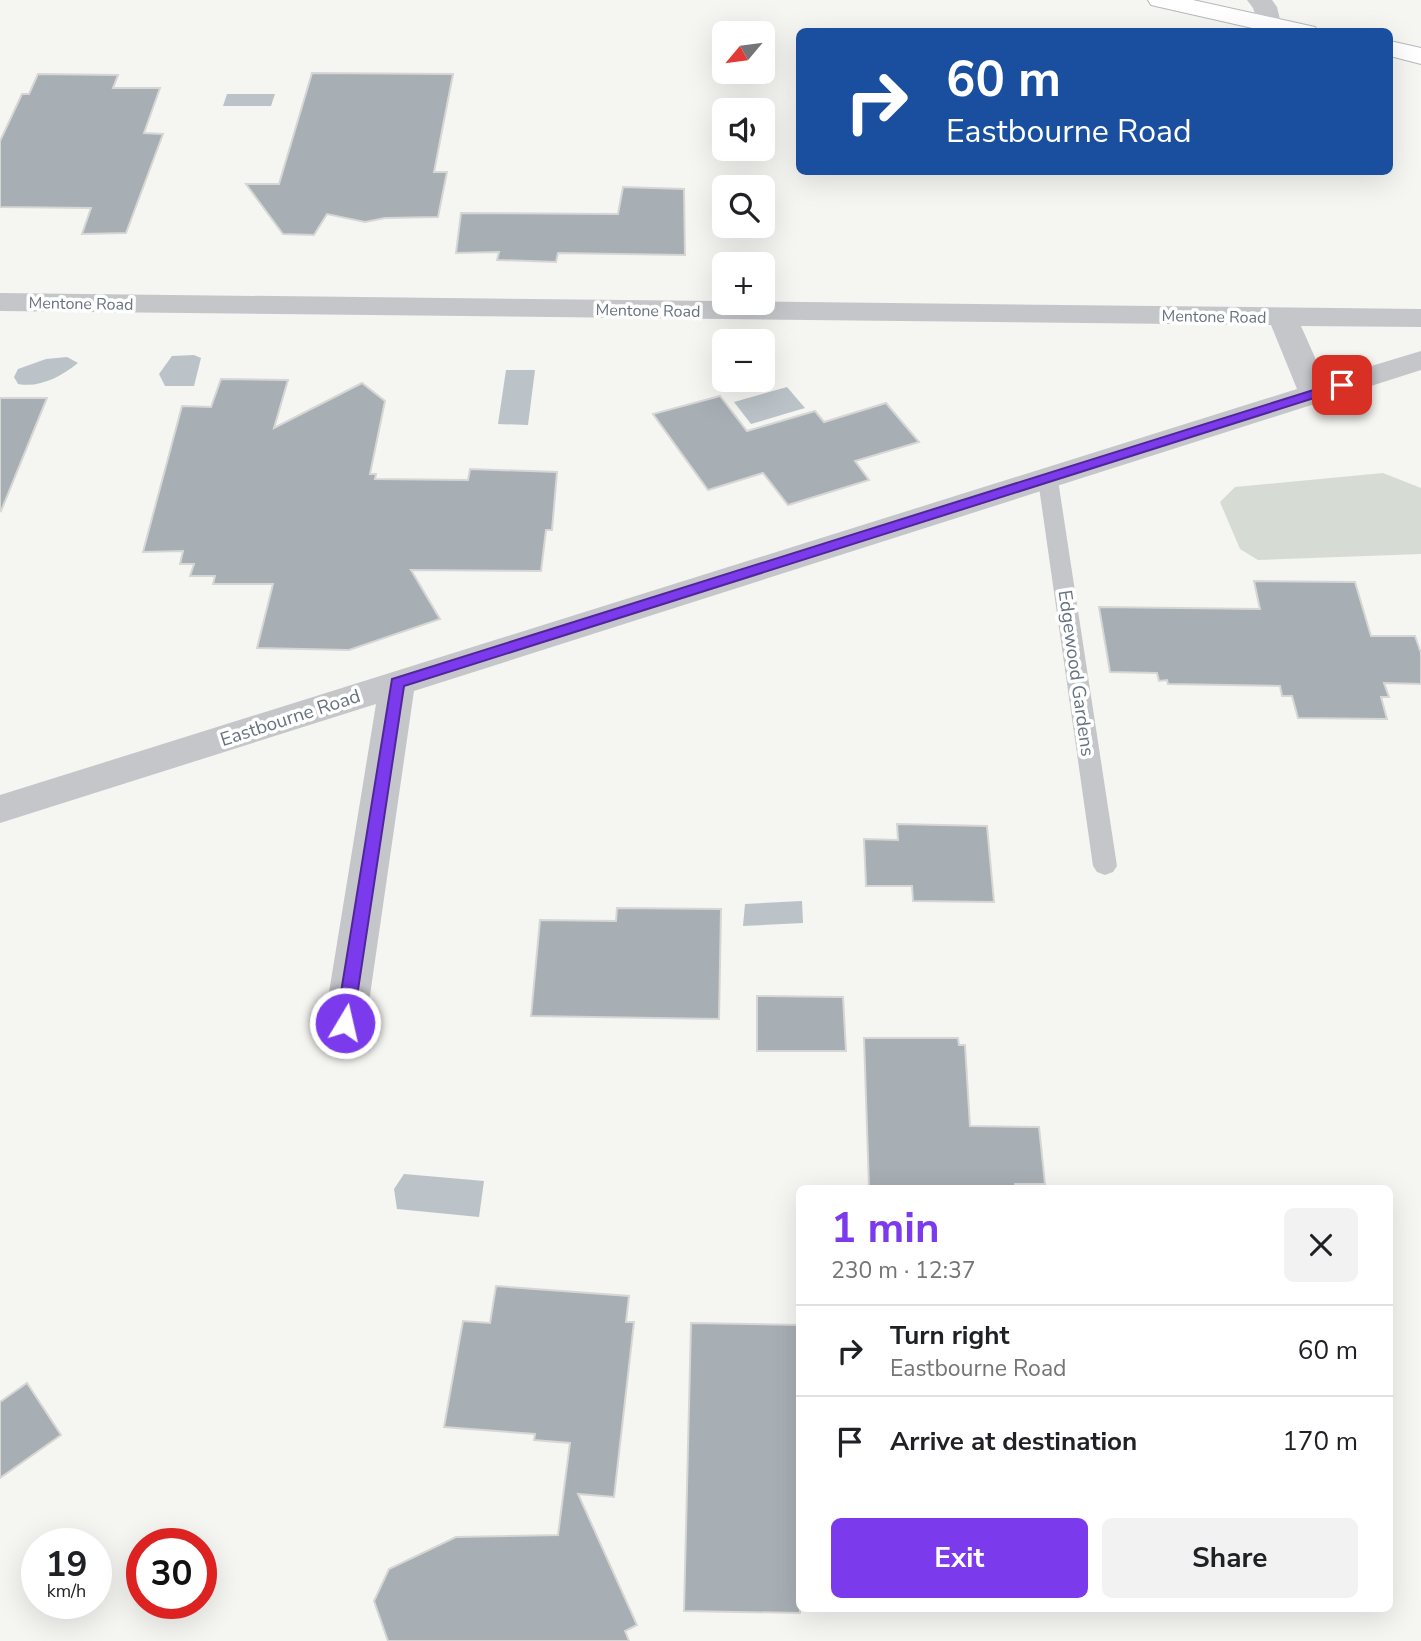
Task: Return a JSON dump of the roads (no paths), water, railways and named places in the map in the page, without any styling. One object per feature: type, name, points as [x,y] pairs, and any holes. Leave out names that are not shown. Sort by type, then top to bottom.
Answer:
[{"type":"street","points":[[1160,0],[1288,28]]},
{"type":"street","points":[[1259,0],[1265,6],[1269,24]]},
{"type":"street","points":[[1393,50],[1421,56]]},
{"type":"street","name":"Mentone Road","points":[[0,302],[1421,318]]},
{"type":"street","points":[[1282,317],[1315,394]]},
{"type":"street","name":"Eastbourne Road","points":[[0,809],[1421,360]]},
{"type":"street","points":[[345,1023],[397,683]]},
{"type":"lane","name":"Edgewood Gardens","points":[[1048,480],[1105,866]]}]
